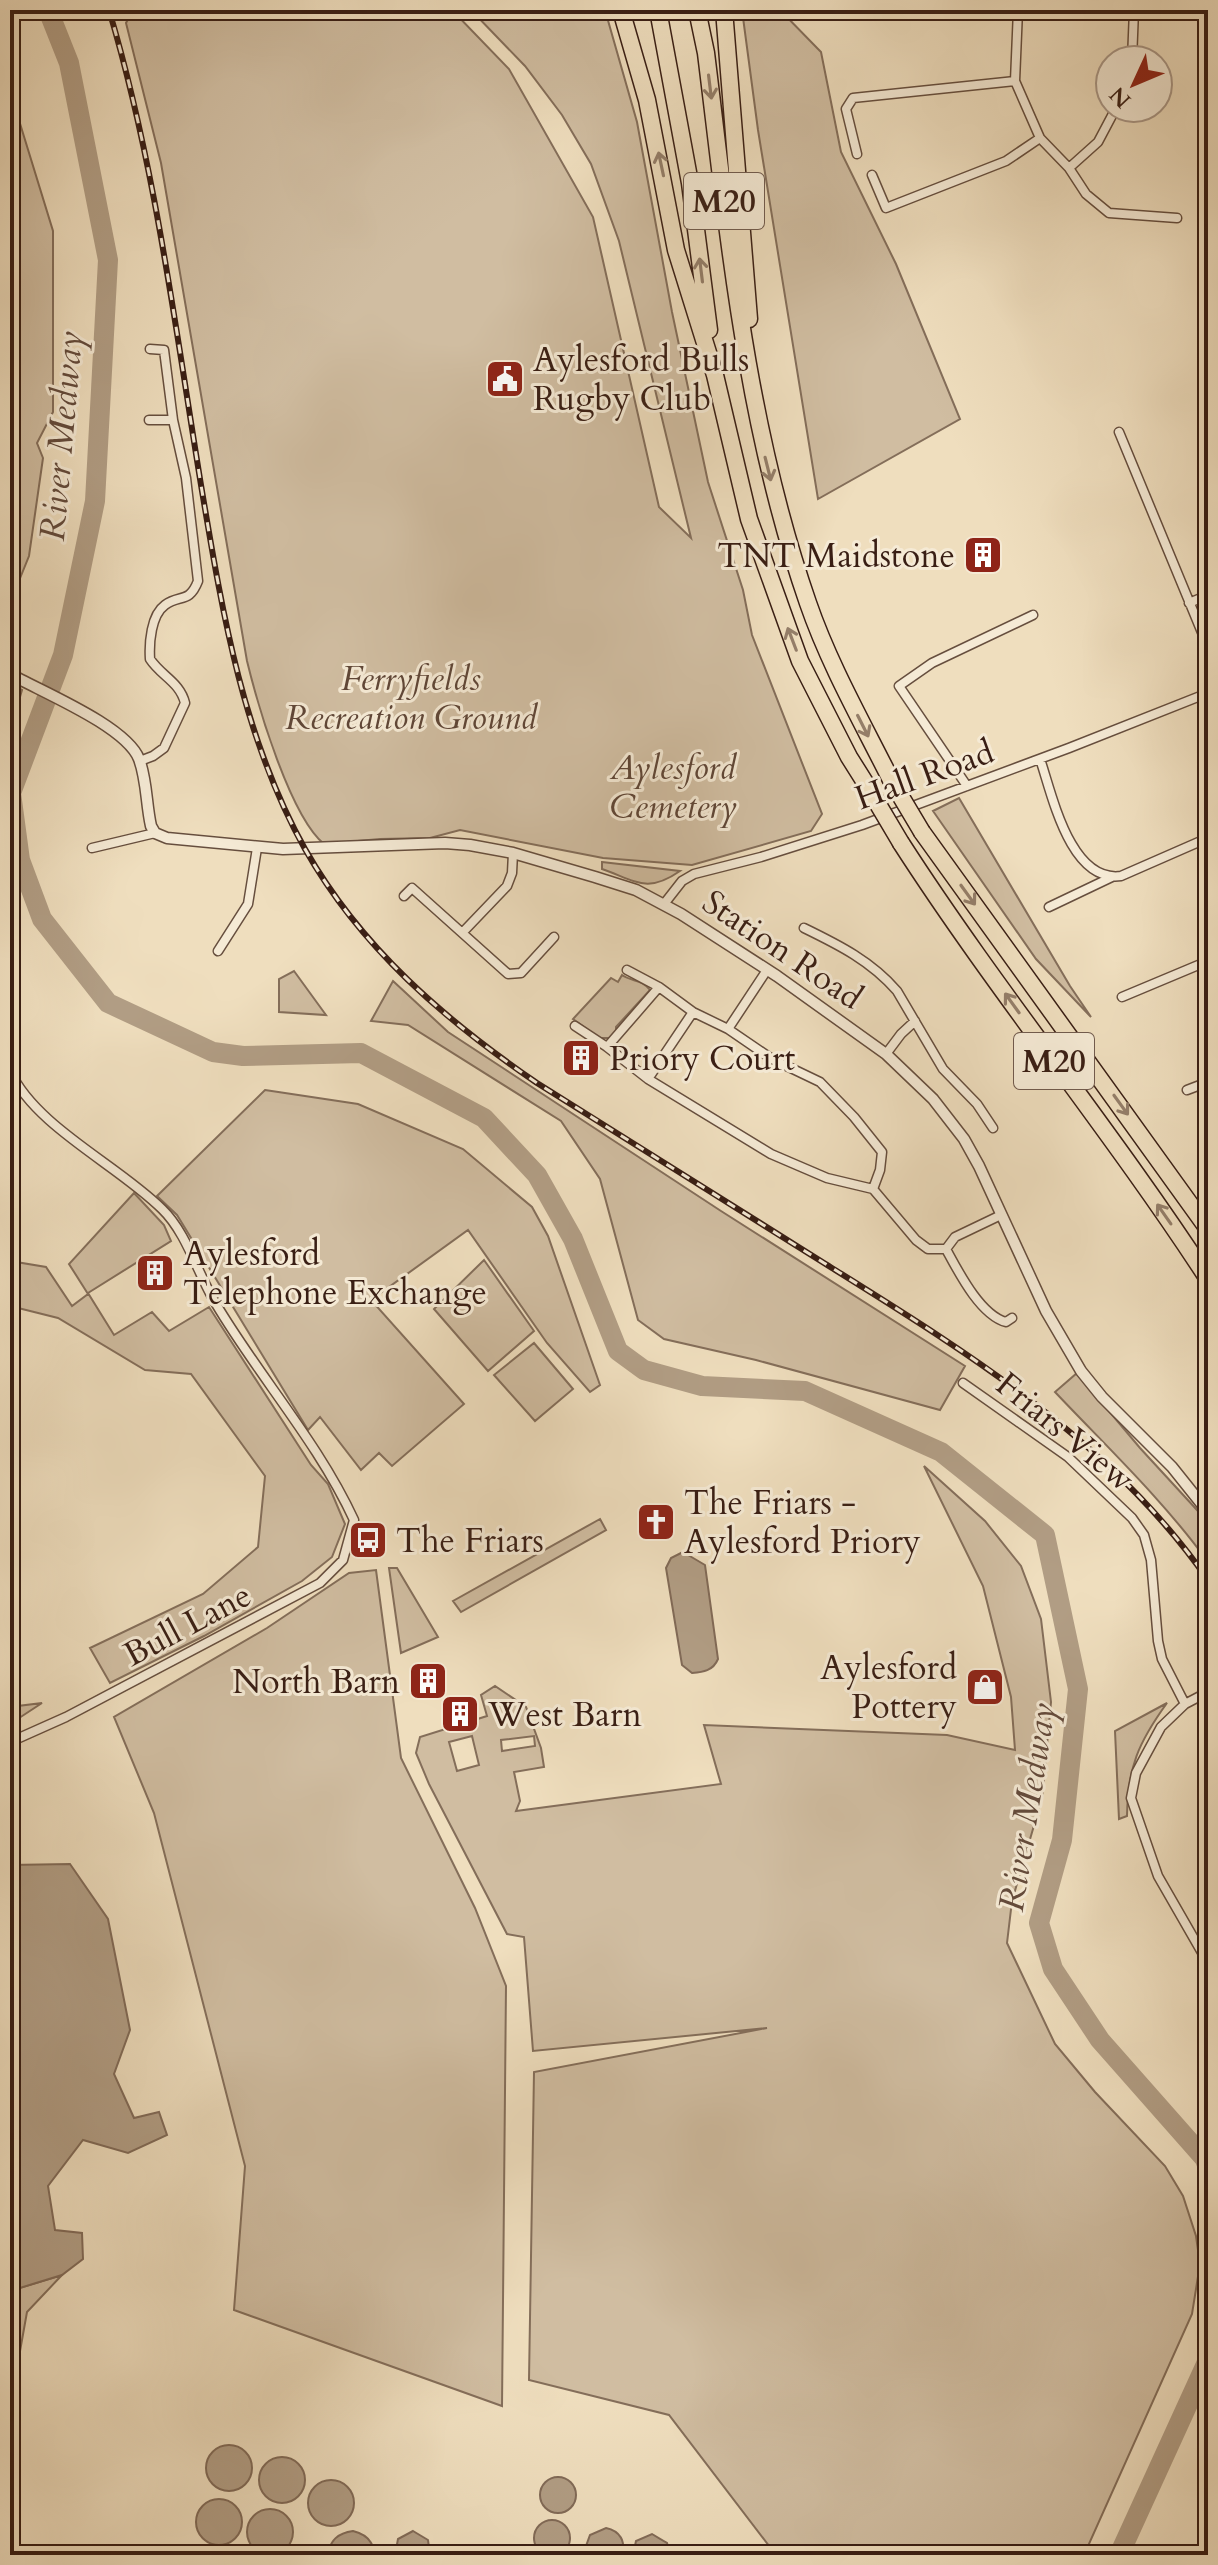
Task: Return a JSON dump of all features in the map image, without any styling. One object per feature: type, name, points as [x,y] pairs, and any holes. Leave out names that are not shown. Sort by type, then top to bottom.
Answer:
[{"type":"highway","name":"M20","points":[[621,10],[647,100],[676,250],[715,375],[749,519],[800,661],[849,757],[932,891],[1115,1144],[1208,1279]]},
{"type":"highway","name":"M20","points":[[658,10],[690,183],[715,375]]},
{"type":"highway","name":"M20","points":[[697,10],[706,53],[739,323],[774,492],[809,606],[837,672],[891,780],[922,832],[1208,1229]]},
{"type":"highway","name":"M20","points":[[724,10],[753,393]]},
{"type":"street","points":[[1018,10],[1015,81],[1040,138],[1069,168],[1086,194],[1109,213],[1177,218]]},
{"type":"street","points":[[1133,44],[1134,10]]},
{"type":"street","points":[[1181,10],[1208,13]]},
{"type":"street","points":[[857,154],[846,109],[853,98],[1015,81]]},
{"type":"street","points":[[1069,168],[1098,142],[1108,124]]},
{"type":"street","points":[[872,175],[886,208],[1006,161],[1040,138]]},
{"type":"street","points":[[140,761],[164,748],[185,703],[183,692],[150,659],[150,644],[158,612],[172,601],[188,597],[198,581],[186,478],[173,420],[164,350],[150,349]]},
{"type":"street","points":[[149,420],[173,420]]},
{"type":"street","points":[[1119,432],[1208,647]]},
{"type":"street","points":[[1189,603],[1208,595]]},
{"type":"street","points":[[967,786],[899,686],[932,663],[1033,615]]},
{"type":"street","points":[[10,674],[90,717],[131,745],[140,761],[149,816],[155,833]]},
{"type":"street","name":"Hall Road","points":[[664,904],[674,889],[694,874],[833,835],[1208,693]]},
{"type":"street","points":[[1040,759],[1069,843],[1089,866],[1112,877]]},
{"type":"street","name":"Station Road","points":[[92,848],[155,833],[167,838],[306,850],[445,843],[513,853],[622,886],[664,904],[767,970],[886,1054],[933,1099],[964,1139],[1046,1311],[1081,1371],[1102,1397],[1172,1467],[1208,1512]]},
{"type":"street","points":[[1049,907],[1112,877],[1121,876],[1201,841],[1208,841]]},
{"type":"street","points":[[218,951],[248,904],[257,848]]},
{"type":"street","points":[[463,932],[507,886],[512,873],[513,853]]},
{"type":"street","points":[[404,896],[412,888],[508,974],[521,973],[554,937]]},
{"type":"street","points":[[804,928],[876,969],[897,991],[943,1069],[977,1104],[993,1128]]},
{"type":"street","points":[[1122,997],[1208,961]]},
{"type":"street","points":[[627,970],[659,987],[693,1012],[728,1029],[772,1059],[820,1082],[882,1152],[873,1189]]},
{"type":"street","points":[[728,1029],[767,970]]},
{"type":"street","points":[[607,1047],[659,987]]},
{"type":"street","points":[[648,1079],[693,1012]]},
{"type":"street","points":[[886,1054],[915,1021]]},
{"type":"street","points":[[575,1026],[648,1079],[771,1154],[827,1178],[873,1189],[916,1240],[928,1249],[946,1249]]},
{"type":"street","name":"Bull Lane","points":[[10,1071],[20,1089],[45,1118],[110,1164],[165,1211],[217,1306],[330,1472],[354,1520],[343,1560],[320,1583],[66,1717],[10,1742]]},
{"type":"street","points":[[1187,1090],[1208,1082]]},
{"type":"street","points":[[946,1249],[955,1237],[1001,1215]]},
{"type":"street","points":[[946,1249],[967,1287],[996,1318],[1006,1322],[1012,1318]]},
{"type":"street","name":"Friars View","points":[[963,1383],[1068,1457],[1132,1518],[1144,1535],[1151,1560],[1162,1659],[1185,1704]]},
{"type":"street","points":[[1208,1692],[1185,1704],[1161,1727],[1136,1773],[1131,1798],[1158,1876],[1208,1963]]},
{"type":"green space","points":[[133,10],[144,10],[146,17],[161,10],[452,10],[509,69],[593,217],[659,507],[691,538],[619,241],[591,164],[562,115],[525,66],[471,10],[605,10],[637,122],[672,312],[708,482],[743,590],[752,635],[822,814],[811,831],[692,865],[603,858],[460,830],[430,838],[324,844],[311,830],[277,759],[247,661],[161,163],[126,23]]},
{"type":"green space","points":[[742,10],[780,10],[821,52],[841,152],[896,264],[960,419],[818,499],[758,130]]},
{"type":"green space","points":[[10,91],[53,231],[53,412],[37,443],[43,458],[29,556],[10,603]]},
{"type":"green space","points":[[10,683],[22,690],[10,732]]},
{"type":"green space","points":[[959,798],[1091,1017],[1036,959],[933,811]]},
{"type":"green space","points":[[602,862],[680,871],[659,882],[641,883],[602,869]]},
{"type":"green space","points":[[294,971],[326,1015],[279,1012],[279,979]]},
{"type":"green space","points":[[622,975],[644,984],[650,990],[616,1027],[610,1038],[599,1038],[573,1019],[611,978],[618,982]]},
{"type":"green space","points":[[393,981],[448,1032],[965,1366],[940,1410],[756,1360],[664,1339],[638,1320],[600,1179],[561,1121],[408,1025],[371,1021]]},
{"type":"green space","points":[[265,1090],[358,1104],[463,1149],[532,1207],[548,1236],[600,1385],[590,1392],[547,1343],[468,1230],[371,1300],[464,1404],[392,1466],[379,1453],[361,1470],[320,1417],[308,1430],[177,1215],[157,1196]]},
{"type":"green space","points":[[134,1193],[164,1225],[171,1241],[88,1293],[114,1335],[152,1312],[169,1331],[209,1307],[311,1465],[328,1484],[345,1524],[332,1557],[302,1581],[204,1636],[110,1683],[90,1648],[203,1594],[258,1547],[265,1476],[191,1374],[145,1370],[58,1318],[10,1306],[10,1261],[46,1267],[72,1306],[88,1294],[69,1264]]},
{"type":"green space","points":[[484,1260],[534,1331],[488,1371],[434,1309]]},
{"type":"green space","points":[[534,1343],[573,1389],[535,1421],[494,1375]]},
{"type":"green space","points":[[1077,1373],[1208,1522],[1208,1562],[1154,1496],[1055,1392]]},
{"type":"green space","points":[[924,1466],[985,1521],[1021,1566],[1041,1619],[1051,1702],[1042,1798],[1012,1901],[1007,1943],[1055,2044],[1095,2092],[1165,2166],[1183,2196],[1196,2236],[1200,2264],[1192,2314],[1084,2555],[776,2555],[669,2415],[529,2380],[534,2072],[767,2028],[533,2051],[524,1937],[507,1934],[416,1753],[420,1737],[487,1716],[481,1695],[495,1686],[526,1707],[541,1748],[544,1767],[514,1772],[520,1801],[516,1811],[721,1784],[704,1725],[947,1735],[1015,1750],[1011,1697],[983,1586]],"holes":[[[472,1736],[479,1765],[457,1771],[449,1742]],[[534,1736],[535,1746],[502,1751],[501,1740]]]},
{"type":"green space","points":[[600,1519],[606,1530],[461,1612],[453,1601]]},
{"type":"green space","points":[[389,1568],[397,1568],[438,1637],[401,1653]]},
{"type":"green space","points":[[376,1570],[401,1758],[475,1908],[506,1986],[502,2406],[234,2310],[245,2166],[154,1813],[114,1717],[267,1628],[349,1573]]},
{"type":"green space","points":[[42,1703],[10,1724],[10,1707]]},
{"type":"green space","points":[[1167,1703],[1136,1756],[1127,1816],[1119,1819],[1115,1731]]},
{"type":"green space","points":[[62,2275],[27,2312],[10,2407],[10,2291]]},
{"type":"shaded area","points":[[683,1552],[705,1565],[718,1659],[710,1668],[692,1673],[682,1665],[666,1568],[671,1558]]},
{"type":"shaded area","points":[[70,1864],[108,1919],[130,2030],[114,2074],[134,2118],[159,2112],[167,2135],[128,2153],[83,2140],[48,2186],[55,2230],[82,2233],[83,2259],[62,2275],[10,2291],[10,1865]]},
{"type":"shaded area","points":[[229,2445],[245,2452],[252,2468],[245,2484],[229,2491],[213,2484],[206,2468],[213,2452]]},
{"type":"shaded area","points":[[282,2457],[298,2464],[305,2480],[298,2496],[282,2503],[266,2496],[259,2480],[266,2464]]},
{"type":"shaded area","points":[[558,2477],[571,2482],[576,2495],[571,2508],[558,2513],[545,2508],[540,2495],[545,2482]]},
{"type":"shaded area","points":[[331,2480],[347,2487],[354,2503],[347,2519],[331,2526],[315,2519],[308,2503],[315,2487]]},
{"type":"shaded area","points":[[219,2499],[235,2506],[242,2522],[235,2538],[219,2545],[203,2538],[196,2522],[203,2506]]},
{"type":"shaded area","points":[[270,2509],[286,2516],[293,2532],[286,2548],[270,2555],[254,2548],[247,2532],[254,2516]]},
{"type":"shaded area","points":[[552,2520],[565,2525],[570,2538],[565,2551],[552,2556],[539,2551],[534,2538],[539,2525]]},
{"type":"shaded area","points":[[606,2528],[621,2537],[622,2555],[589,2555],[586,2546],[590,2535]]},
{"type":"shaded area","points":[[353,2531],[368,2539],[374,2555],[328,2555],[336,2538]]},
{"type":"shaded area","points":[[413,2531],[428,2540],[430,2555],[395,2555],[398,2539]]},
{"type":"shaded area","points":[[652,2534],[667,2543],[670,2555],[633,2555],[636,2541]]},
{"type":"waterway","name":"River Medway","points":[[48,10],[69,63],[108,260],[95,501],[63,655],[11,793],[20,860],[42,919],[108,1003],[213,1052],[243,1056],[361,1053],[484,1118],[537,1175],[573,1239],[618,1351],[644,1370],[702,1386],[805,1391],[941,1452],[1045,1535],[1078,1689],[1062,1840],[1039,1923],[1053,1969],[1100,2040],[1205,2159],[1208,2168]]},
{"type":"waterway","name":"River Medway","points":[[1119,2555],[1208,2360]]},
{"type":"railway","points":[[109,10],[151,186],[209,532],[237,672],[265,762],[283,806],[327,885],[379,950],[408,980],[503,1059],[930,1330],[1032,1402],[1081,1441],[1127,1484],[1169,1530],[1208,1580]]},
{"type":"place","name":"Aylesford Bulls Rugby Club","points":[[505,379]]},
{"type":"place","name":"TNT Maidstone","points":[[983,555]]},
{"type":"place","name":"Priory Court","points":[[581,1058]]},
{"type":"place","name":"Aylesford Telephone Exchange","points":[[155,1273]]},
{"type":"place","name":"The Friars - Aylesford Priory","points":[[656,1522]]},
{"type":"place","name":"The Friars","points":[[368,1540]]},
{"type":"place","name":"North Barn","points":[[428,1681]]},
{"type":"place","name":"Aylesford Pottery","points":[[985,1687]]},
{"type":"place","name":"West Barn","points":[[460,1714]]},
{"type":"park label","name":"Ferryfields Recreation Ground","points":[[411,698]]},
{"type":"park label","name":"Aylesford Cemetery","points":[[673,786]]}]
